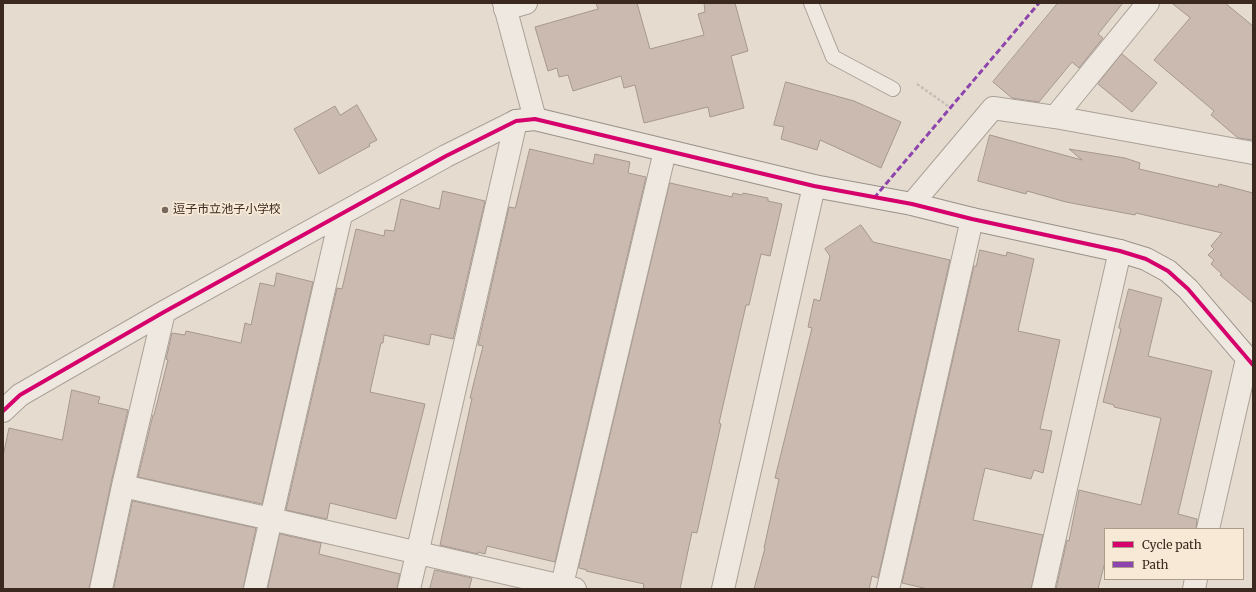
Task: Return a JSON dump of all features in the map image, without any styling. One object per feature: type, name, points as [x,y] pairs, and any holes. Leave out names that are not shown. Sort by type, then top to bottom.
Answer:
[{"type":"street","points":[[409,589],[525,120],[505,6],[526,3]]},
{"type":"street","points":[[1055,117],[1148,3]]},
{"type":"street","points":[[912,204],[993,108],[1055,117],[1253,153]]},
{"type":"street","points":[[3,410],[20,395],[164,312],[446,156],[525,120],[814,186],[912,204],[972,219],[1120,251],[1146,259],[1168,270],[1188,289],[1250,362],[1208,528]]},
{"type":"street","points":[[123,486],[567,588],[665,151]]},
{"type":"street","points":[[723,589],[814,186]]},
{"type":"street","points":[[255,589],[341,215]]},
{"type":"street","points":[[888,589],[972,219]]},
{"type":"street","points":[[1043,589],[1120,251]]},
{"type":"street","points":[[101,589],[123,486],[164,312]]},
{"type":"lane","points":[[811,3],[833,57],[893,89]]},
{"type":"path","points":[[912,80],[951,108]]},
{"type":"building","points":[[596,3],[637,3],[650,49],[704,35],[698,14],[705,12],[704,3],[735,3],[748,51],[731,56],[744,108],[710,117],[708,107],[644,123],[635,85],[624,88],[621,76],[573,91],[568,75],[559,77],[557,68],[548,71],[535,27],[598,9]]},
{"type":"building","points":[[1058,3],[1123,3],[1098,34],[1103,38],[1079,68],[1072,62],[1039,102],[1012,98],[993,82]]},
{"type":"building","points":[[1172,3],[1225,3],[1253,26],[1253,140],[1238,138],[1211,115],[1214,111],[1154,60],[1190,18]]},
{"type":"building","points":[[1122,54],[1157,83],[1132,112],[1098,84]]},
{"type":"building","points":[[786,82],[854,101],[901,122],[881,168],[820,140],[817,150],[781,139],[784,127],[774,125]]},
{"type":"building","points":[[357,105],[377,140],[369,144],[370,146],[319,174],[294,129],[335,106],[340,115]]},
{"type":"building","points":[[990,135],[1082,160],[1069,149],[1125,158],[1140,163],[1139,169],[1218,187],[1219,184],[1253,193],[1253,303],[1220,275],[1222,274],[1211,264],[1214,260],[1208,255],[1214,249],[1211,246],[1222,233],[1136,213],[1135,215],[1066,202],[1027,191],[1026,194],[978,181]]},
{"type":"building","points":[[530,149],[593,164],[595,154],[630,162],[628,173],[646,177],[555,562],[487,546],[485,554],[478,552],[478,554],[440,545],[472,398],[470,398],[483,346],[478,345],[509,207],[515,208]]},
{"type":"building","points":[[670,183],[732,197],[733,193],[742,195],[743,193],[768,198],[768,201],[782,204],[770,256],[761,254],[749,305],[746,305],[719,423],[721,424],[697,533],[692,532],[680,589],[643,589],[644,584],[586,571],[587,570],[579,568]]},
{"type":"building","points":[[443,191],[485,201],[453,339],[431,334],[429,345],[384,335],[370,392],[425,404],[396,519],[330,503],[327,519],[286,510],[337,288],[342,289],[356,229],[384,236],[385,230],[394,231],[401,199],[439,209]]},
{"type":"building","points":[[861,225],[873,242],[950,260],[878,578],[872,576],[869,589],[754,589],[765,548],[779,479],[775,478],[812,328],[808,327],[814,299],[820,301],[830,256],[825,249]]},
{"type":"building","points":[[980,250],[1006,256],[1007,252],[1034,259],[1018,331],[1060,340],[1040,429],[1052,431],[1043,473],[1034,470],[1031,479],[985,468],[973,520],[1043,535],[1031,589],[928,589],[902,583],[974,266],[976,266]]},
{"type":"building","points":[[277,273],[313,282],[262,504],[138,477],[168,360],[166,359],[172,333],[185,335],[186,331],[241,343],[245,323],[251,325],[260,283],[274,286]]},
{"type":"building","points":[[1129,289],[1162,298],[1148,356],[1212,371],[1178,514],[1197,519],[1196,528],[1104,528],[1104,566],[1098,589],[1056,589],[1067,540],[1069,541],[1079,490],[1141,505],[1161,418],[1114,407],[1114,405],[1103,402],[1121,329],[1119,328]]},
{"type":"building","points":[[72,390],[100,397],[98,403],[128,410],[89,589],[3,589],[3,456],[9,428],[62,440]]},
{"type":"building","points":[[133,501],[256,528],[243,589],[114,589]]},
{"type":"building","points":[[280,534],[321,543],[319,554],[400,574],[397,589],[268,589]]},
{"type":"building","points":[[435,570],[472,578],[469,589],[430,589]]},
{"type":"marked path","points":[[874,198],[1039,3]]},
{"type":"cycle path","points":[[3,411],[20,395],[164,312],[446,156],[516,121],[535,119],[814,186],[912,204],[972,219],[1120,251],[1146,259],[1168,271],[1188,289],[1253,365]]},
{"type":"place","name":"逗子市立池子小学校","points":[[165,210]]}]
